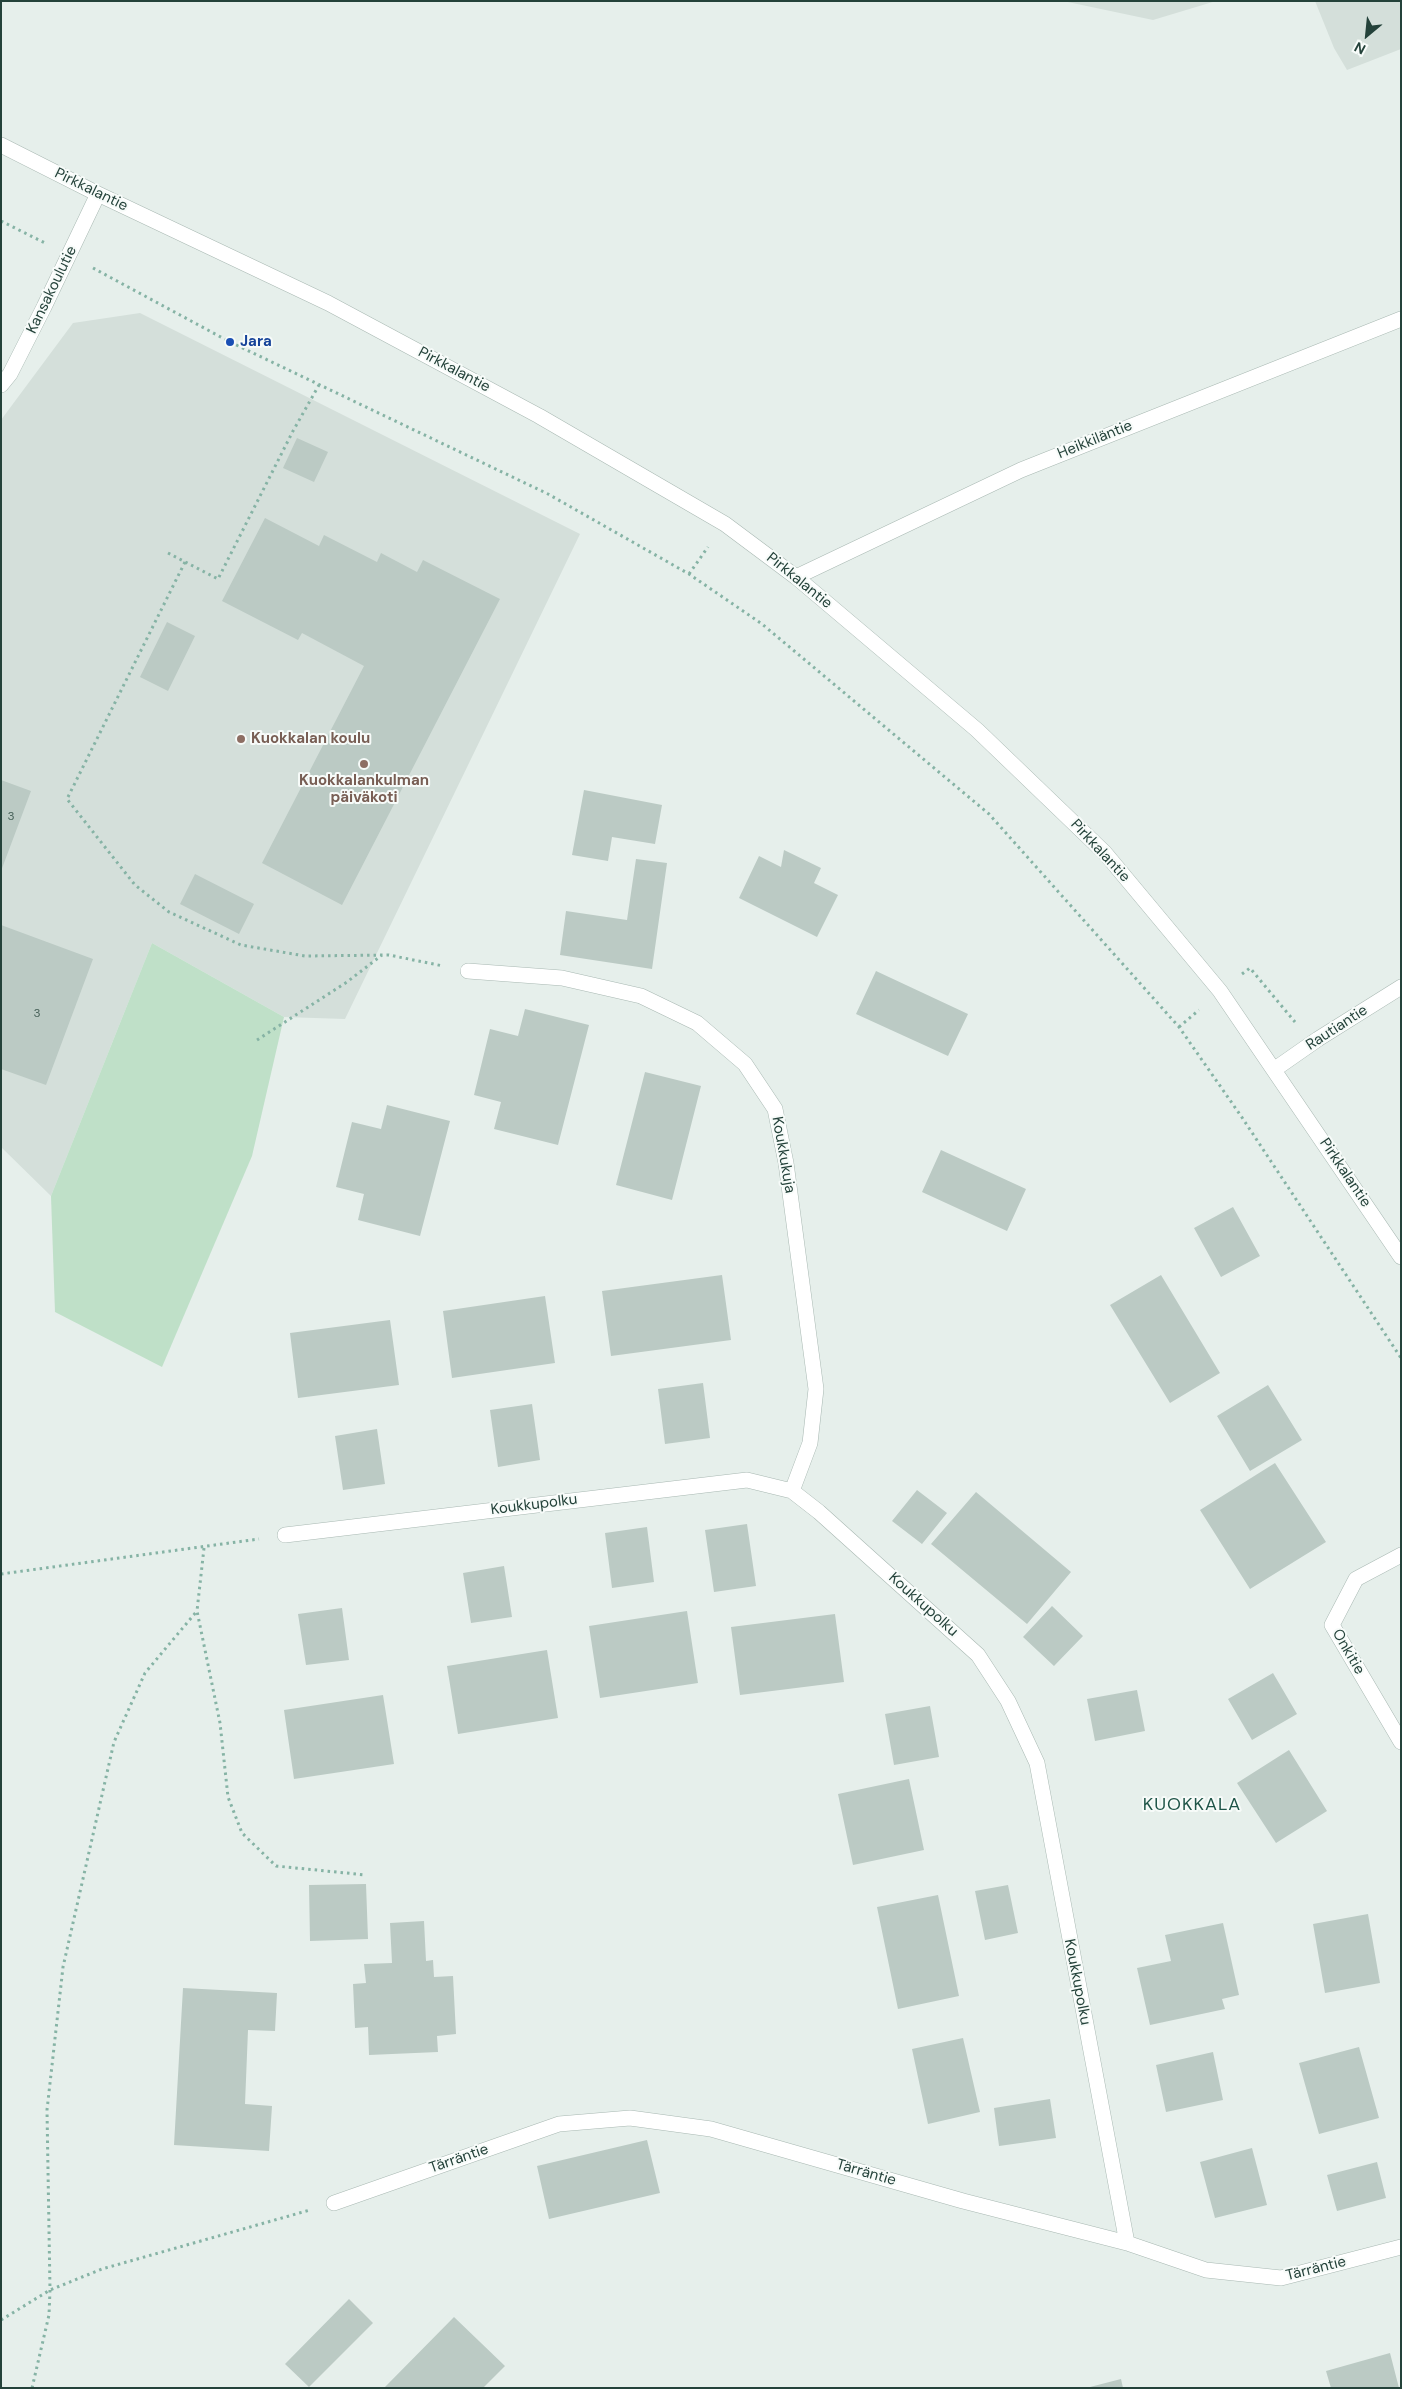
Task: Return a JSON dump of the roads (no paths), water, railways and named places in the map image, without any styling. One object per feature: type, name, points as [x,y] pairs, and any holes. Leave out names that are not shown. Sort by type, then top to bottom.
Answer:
[{"type":"street","name":"Pirkkalantie","points":[[1,145],[98,194],[337,308],[539,416],[725,524],[796,577],[977,730],[1105,853],[1220,991],[1401,1256]]},
{"type":"street","name":"Kansakoulutie","points":[[1,385],[10,374],[98,194]]},
{"type":"street","name":"Heikkiläntie","points":[[796,577],[1021,470],[1401,319]]},
{"type":"street","name":"Koukkukuja","points":[[468,971],[562,978],[642,996],[697,1023],[745,1064],[775,1109],[786,1163],[816,1389],[810,1443],[792,1490]]},
{"type":"street","name":"Rautiantie","points":[[1275,1069],[1318,1039],[1401,987]]},
{"type":"street","name":"Koukkupolku","points":[[285,1535],[747,1480],[792,1490],[978,1655],[1008,1701],[1037,1763],[1127,2243]]},
{"type":"street","name":"Onkitie","points":[[1401,1555],[1356,1579],[1332,1625],[1401,1742]]},
{"type":"street","name":"Tärräntie","points":[[334,2203],[559,2124],[630,2118],[711,2129],[963,2201],[1127,2243],[1206,2270],[1282,2278],[1401,2247]]},
{"type":"place","name":"Jara","points":[[230,342]]},
{"type":"place","name":"Kuokkalan koulu","points":[[241,739]]},
{"type":"place","name":"Kuokkalankulman päiväkoti","points":[[364,764]]},
{"type":"district","name":"KUOKKALA","points":[[1192,1805]]}]
